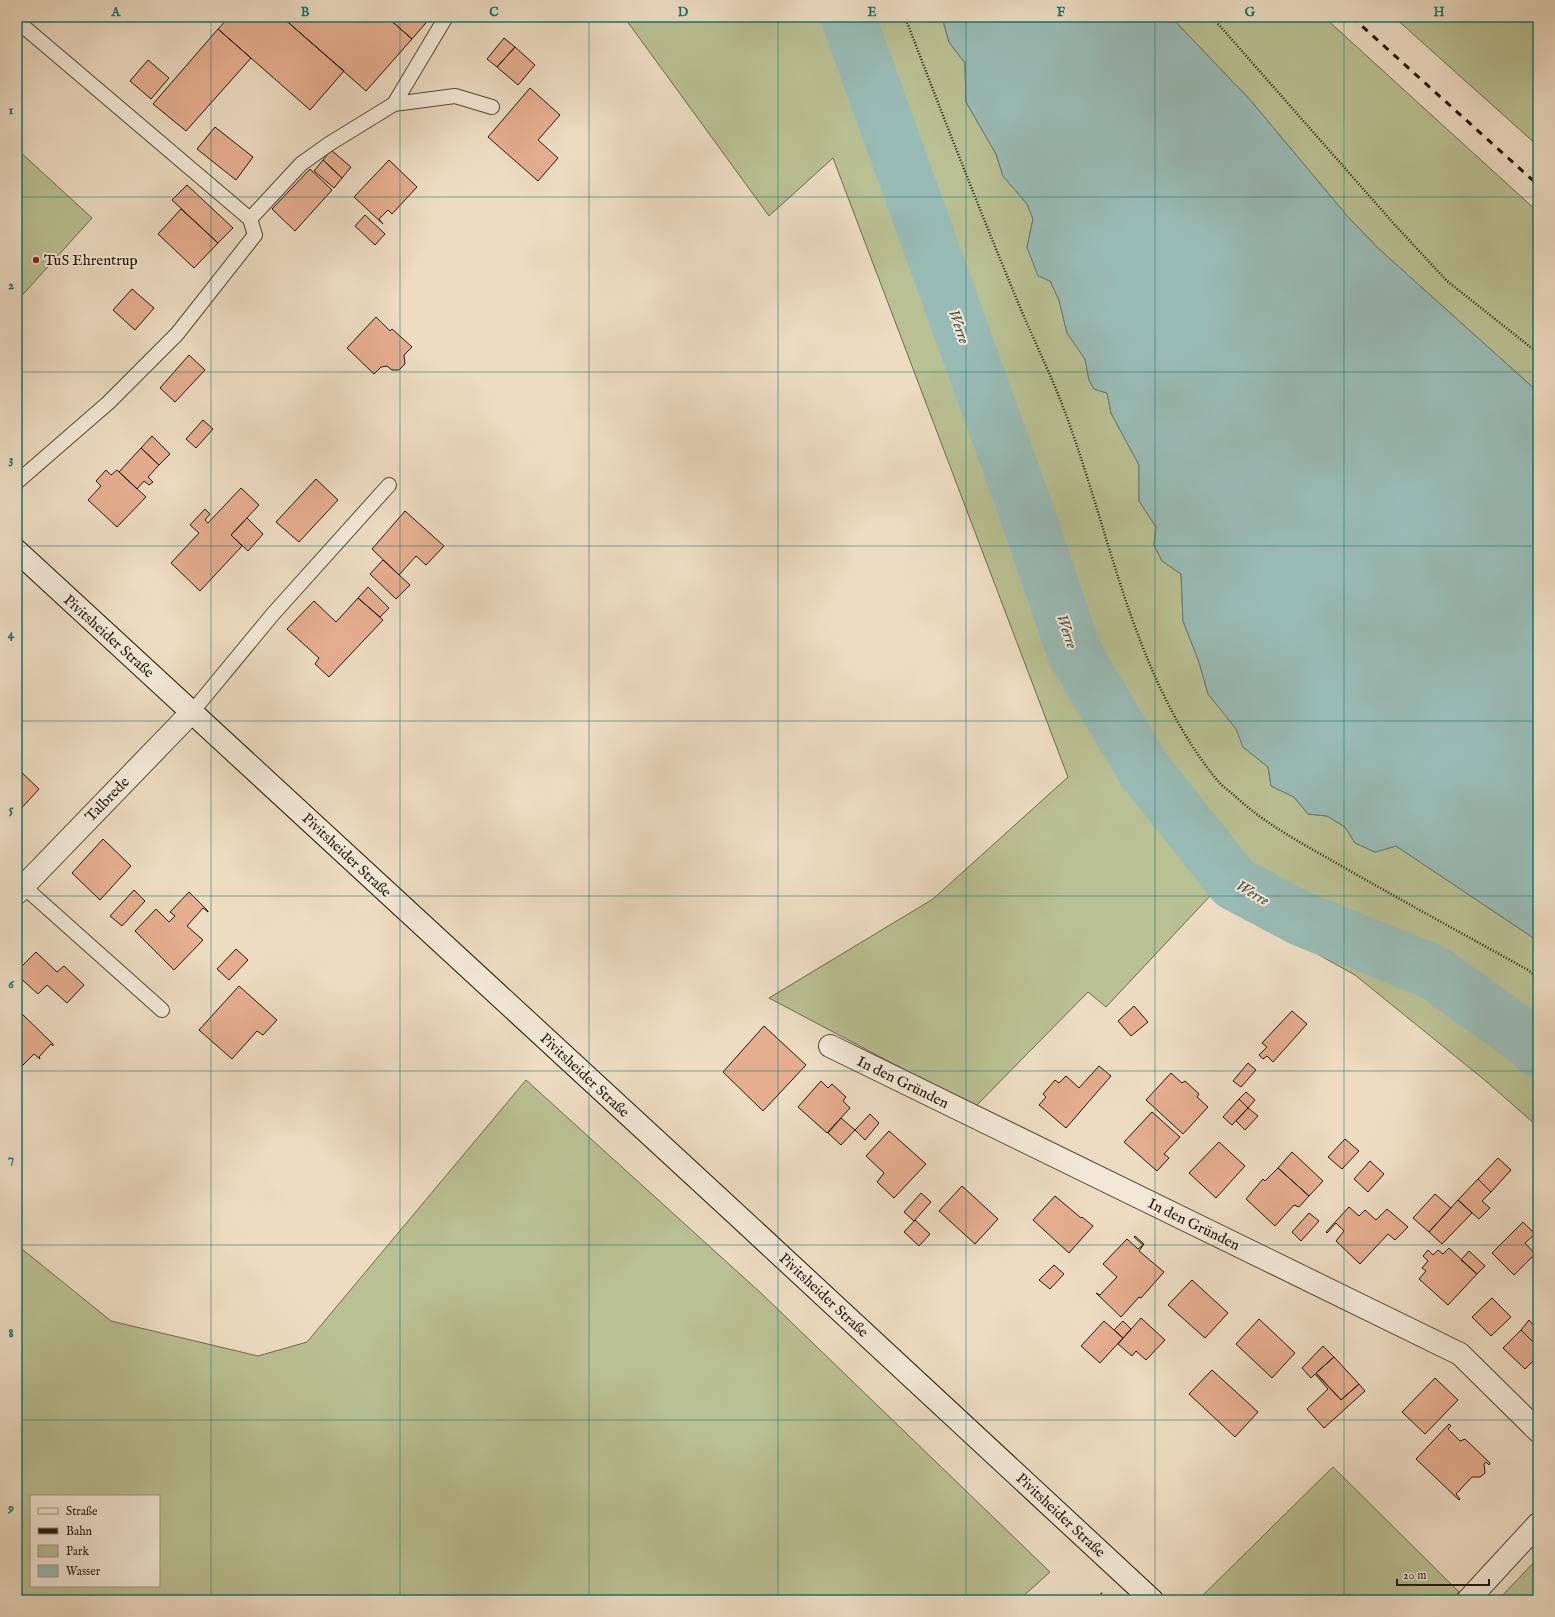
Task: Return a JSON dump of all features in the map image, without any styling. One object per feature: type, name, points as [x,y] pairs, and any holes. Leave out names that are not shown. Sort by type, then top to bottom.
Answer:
[{"type":"main road","name":"Pivitsheider Straße","points":[[17,551],[749,1225],[1152,1600]]},
{"type":"main road","name":"Talbrede","points":[[19,886],[192,712]]},
{"type":"main road","name":"In den Gründen","points":[[830,1046],[1460,1354],[1538,1431]]},
{"type":"main road","points":[[1468,1600],[1538,1524]]},
{"type":"lane","points":[[394,104],[415,72],[446,17]]},
{"type":"lane","points":[[17,21],[250,220],[255,235],[177,334],[108,403],[17,482]]},
{"type":"lane","points":[[250,220],[301,164],[329,144],[394,104],[455,96],[492,107]]},
{"type":"lane","points":[[192,712],[274,614],[389,485]]},
{"type":"lane","name":"Talbrede","points":[[19,886],[162,1010]]},
{"type":"path","points":[[904,17],[953,144],[1022,312],[1059,396],[1105,532],[1134,626],[1159,687],[1188,738],[1218,781],[1249,809],[1276,829],[1429,916],[1528,970],[1538,978]]},
{"type":"path","points":[[1212,17],[1394,224],[1448,281],[1538,353]]},
{"type":"green space","points":[[624,17],[942,17],[949,42],[965,63],[966,102],[996,154],[1003,176],[1027,204],[1033,219],[1027,247],[1038,275],[1050,281],[1059,300],[1067,333],[1085,359],[1089,380],[1094,389],[1107,393],[1111,413],[1139,465],[1139,501],[1156,527],[1154,545],[1162,561],[1181,574],[1183,621],[1199,662],[1208,694],[1237,729],[1243,747],[1268,767],[1271,786],[1294,797],[1308,814],[1327,816],[1345,827],[1355,843],[1375,852],[1396,846],[1538,941],[1538,1127],[1487,1082],[1355,975],[1211,895],[1106,1007],[1088,992],[975,1107],[769,998],[933,899],[1068,777],[833,158],[769,216]]},
{"type":"green space","points":[[1171,17],[1324,17],[1538,212],[1538,392],[1379,249],[1348,217],[1251,101]]},
{"type":"green space","points":[[1394,17],[1538,17],[1538,146]]},
{"type":"green space","name":"TuS Ehrentrup","points":[[17,149],[92,218],[17,301]]},
{"type":"green space","points":[[526,1080],[762,1294],[1050,1572],[1019,1600],[17,1600],[17,1245],[111,1321],[258,1356],[307,1342]]},
{"type":"green space","points":[[1333,1467],[1459,1592],[1451,1600],[1198,1600]]},
{"type":"green space","points":[[1538,1558],[1538,1600],[1498,1600]]},
{"type":"water","points":[[942,17],[1171,17],[1251,101],[1348,217],[1379,249],[1538,392],[1538,941],[1396,846],[1375,852],[1355,843],[1345,827],[1327,816],[1308,814],[1294,797],[1271,786],[1268,767],[1243,747],[1236,729],[1208,694],[1199,662],[1183,621],[1181,574],[1162,561],[1154,545],[1156,527],[1139,501],[1139,465],[1111,413],[1107,393],[1094,389],[1089,380],[1085,359],[1067,333],[1059,300],[1050,281],[1038,276],[1027,247],[1033,219],[1027,204],[1003,176],[996,154],[966,102],[965,63],[949,42]]},
{"type":"building","points":[[229,17],[282,17],[344,71],[310,110],[218,29]]},
{"type":"building","points":[[282,17],[387,17],[412,39],[366,91]]},
{"type":"building","points":[[387,17],[431,17],[412,39]]},
{"type":"building","points":[[218,29],[251,58],[186,131],[153,104]]},
{"type":"building","points":[[504,38],[515,47],[497,67],[487,59]]},
{"type":"building","points":[[515,47],[535,65],[518,85],[497,67]]},
{"type":"building","points":[[148,60],[169,78],[151,99],[130,81]]},
{"type":"building","points":[[530,88],[560,115],[538,140],[558,158],[538,181],[488,137]]},
{"type":"building","points":[[215,127],[253,157],[236,180],[197,149]]},
{"type":"building","points":[[331,150],[351,167],[342,178],[323,160]]},
{"type":"building","points":[[323,160],[342,178],[334,188],[314,171]]},
{"type":"building","points":[[389,160],[417,187],[392,214],[388,210],[379,219],[383,224],[354,197]]},
{"type":"building","points":[[310,169],[332,190],[295,231],[272,209]]},
{"type":"building","points":[[187,185],[233,228],[218,243],[172,200]]},
{"type":"building","points":[[181,209],[218,243],[194,268],[158,234]]},
{"type":"building","points":[[365,215],[385,234],[375,245],[355,226]]},
{"type":"building","points":[[132,289],[154,308],[135,330],[113,310]]},
{"type":"building","points":[[376,317],[390,331],[392,329],[412,347],[404,355],[405,364],[399,370],[392,370],[387,366],[381,367],[374,374],[347,348]]},
{"type":"building","points":[[189,355],[205,370],[175,402],[160,388]]},
{"type":"building","points":[[203,420],[213,429],[196,448],[186,439]]},
{"type":"building","points":[[152,436],[170,454],[159,465],[141,448]]},
{"type":"building","points":[[141,448],[159,465],[148,477],[153,482],[149,485],[144,481],[137,489],[119,472]]},
{"type":"building","points":[[106,470],[111,475],[117,470],[146,497],[117,527],[88,500],[101,486],[96,481]]},
{"type":"building","points":[[316,479],[338,500],[299,542],[276,522]]},
{"type":"building","points":[[241,488],[259,505],[231,535],[242,546],[200,591],[171,563],[199,533],[190,525],[205,509],[210,514],[205,520],[208,523]]},
{"type":"building","points":[[405,511],[444,546],[426,565],[416,556],[399,575],[372,549]]},
{"type":"building","points":[[247,518],[263,534],[248,551],[231,535]]},
{"type":"building","points":[[383,560],[410,585],[396,599],[370,574]]},
{"type":"building","points":[[368,587],[389,608],[380,617],[358,598]]},
{"type":"building","points":[[358,598],[383,620],[329,677],[315,664],[319,658],[287,629],[314,601],[336,622]]},
{"type":"building","points":[[17,768],[39,789],[17,813]]},
{"type":"building","points":[[103,839],[131,866],[100,900],[72,873]]},
{"type":"building","points":[[134,890],[145,901],[122,926],[110,916]]},
{"type":"building","points":[[189,892],[208,911],[203,908],[187,926],[203,940],[174,970],[135,931],[156,909],[169,922],[175,916],[170,912]]},
{"type":"building","points":[[236,949],[248,960],[229,980],[217,969]]},
{"type":"building","points":[[36,952],[57,972],[64,966],[84,985],[67,1003],[47,985],[38,994],[17,975],[17,971]]},
{"type":"building","points":[[239,986],[277,1020],[263,1035],[257,1031],[232,1059],[199,1030]]},
{"type":"building","points":[[1134,1006],[1148,1022],[1131,1036],[1118,1021]]},
{"type":"building","points":[[18,1010],[53,1044],[53,1046],[51,1044],[39,1057],[40,1059],[34,1054],[17,1071]]},
{"type":"building","points":[[1292,1011],[1307,1024],[1273,1062],[1267,1056],[1263,1059],[1259,1055],[1267,1047],[1262,1043]]},
{"type":"building","points":[[764,1026],[806,1065],[763,1111],[723,1072]]},
{"type":"building","points":[[1248,1063],[1256,1070],[1241,1087],[1233,1081]]},
{"type":"building","points":[[1099,1066],[1111,1076],[1066,1128],[1039,1105],[1046,1097],[1043,1094],[1055,1080],[1059,1083],[1066,1076],[1079,1088]]},
{"type":"building","points":[[1171,1073],[1182,1083],[1185,1081],[1199,1094],[1197,1097],[1208,1107],[1183,1134],[1146,1100]]},
{"type":"building","points":[[821,1081],[828,1088],[832,1084],[846,1097],[843,1101],[850,1108],[827,1133],[798,1107]]},
{"type":"building","points":[[1246,1092],[1255,1100],[1248,1108],[1239,1099]]},
{"type":"building","points":[[1239,1099],[1248,1108],[1232,1125],[1223,1117]]},
{"type":"building","points":[[1248,1108],[1258,1116],[1245,1130],[1236,1121]]},
{"type":"building","points":[[1152,1112],[1180,1137],[1164,1154],[1169,1158],[1157,1171],[1124,1142]]},
{"type":"building","points":[[870,1114],[879,1123],[865,1140],[855,1130]]},
{"type":"building","points":[[841,1118],[855,1130],[841,1145],[828,1133]]},
{"type":"building","points":[[889,1131],[926,1164],[894,1198],[877,1182],[884,1173],[866,1156]]},
{"type":"building","points":[[1345,1139],[1359,1151],[1342,1169],[1328,1157]]},
{"type":"building","points":[[1219,1142],[1245,1166],[1216,1198],[1189,1173]]},
{"type":"building","points":[[1292,1152],[1323,1181],[1309,1196],[1278,1168]]},
{"type":"building","points":[[1498,1158],[1511,1170],[1491,1192],[1478,1179]]},
{"type":"building","points":[[1370,1161],[1384,1174],[1368,1192],[1354,1179]]},
{"type":"building","points":[[1278,1168],[1309,1196],[1299,1207],[1294,1205],[1275,1226],[1246,1199],[1263,1179],[1265,1181]]},
{"type":"building","points":[[1478,1179],[1491,1192],[1482,1201],[1490,1208],[1479,1219],[1458,1200]]},
{"type":"building","points":[[962,1186],[998,1219],[975,1244],[939,1211]]},
{"type":"building","points":[[921,1193],[931,1202],[914,1221],[904,1212]]},
{"type":"building","points":[[1435,1194],[1451,1208],[1429,1232],[1413,1218]]},
{"type":"building","points":[[1055,1196],[1093,1226],[1069,1253],[1033,1220]]},
{"type":"building","points":[[1458,1200],[1472,1213],[1442,1244],[1429,1232]]},
{"type":"building","points":[[1349,1207],[1359,1216],[1365,1210],[1376,1220],[1387,1209],[1408,1227],[1395,1240],[1388,1234],[1360,1264],[1336,1241],[1344,1231],[1336,1223],[1327,1233],[1326,1232]]},
{"type":"building","points":[[1309,1213],[1319,1221],[1301,1241],[1292,1232]]},
{"type":"building","points":[[915,1220],[930,1234],[919,1246],[904,1232]]},
{"type":"building","points":[[1523,1222],[1535,1234],[1525,1243],[1535,1254],[1514,1275],[1492,1253]]},
{"type":"building","points":[[1135,1236],[1144,1244],[1139,1251],[1164,1272],[1141,1298],[1139,1297],[1121,1317],[1096,1293],[1100,1295],[1117,1277],[1103,1264],[1127,1239],[1138,1249],[1143,1245],[1134,1237]]},
{"type":"building","points":[[1449,1248],[1477,1274],[1448,1305],[1419,1279],[1426,1271],[1422,1268],[1428,1261],[1423,1256],[1428,1250],[1433,1255],[1438,1250],[1443,1254]]},
{"type":"building","points":[[1469,1251],[1485,1266],[1477,1274],[1461,1260]]},
{"type":"building","points":[[1054,1265],[1064,1274],[1050,1289],[1039,1280]]},
{"type":"building","points":[[1192,1280],[1228,1313],[1205,1338],[1168,1305]]},
{"type":"building","points":[[1492,1298],[1511,1317],[1491,1336],[1472,1317]]},
{"type":"building","points":[[1141,1318],[1165,1340],[1146,1360],[1136,1351],[1132,1356],[1118,1344]]},
{"type":"building","points":[[1259,1319],[1295,1353],[1272,1378],[1236,1344]]},
{"type":"building","points":[[1529,1320],[1534,1326],[1538,1322],[1538,1347],[1521,1330]]},
{"type":"building","points":[[1104,1321],[1123,1338],[1100,1363],[1081,1346]]},
{"type":"building","points":[[1123,1321],[1131,1329],[1123,1338],[1114,1330]]},
{"type":"building","points":[[1521,1330],[1538,1347],[1538,1356],[1525,1369],[1503,1348]]},
{"type":"building","points":[[1323,1346],[1334,1357],[1316,1373],[1341,1400],[1359,1384],[1365,1391],[1324,1428],[1307,1409],[1328,1389],[1315,1374],[1311,1378],[1302,1368]]},
{"type":"building","points":[[1334,1357],[1359,1384],[1341,1400],[1316,1373]]},
{"type":"building","points":[[1212,1370],[1258,1412],[1235,1437],[1189,1394]]},
{"type":"building","points":[[1435,1378],[1458,1400],[1425,1434],[1402,1412]]},
{"type":"building","points":[[1449,1424],[1451,1426],[1448,1429],[1460,1441],[1465,1439],[1490,1463],[1489,1465],[1486,1462],[1484,1464],[1485,1473],[1480,1477],[1472,1477],[1456,1494],[1460,1499],[1459,1500],[1416,1459]]},
{"type":"waterway","name":"Werre","points":[[848,17],[1024,505],[1075,654],[1145,771],[1234,883],[1302,919],[1433,972],[1532,1043],[1538,1050]]},
{"type":"railway","points":[[1352,17],[1538,185]]},
{"type":"place","name":"TuS Ehrentrup","points":[[36,260]]}]
